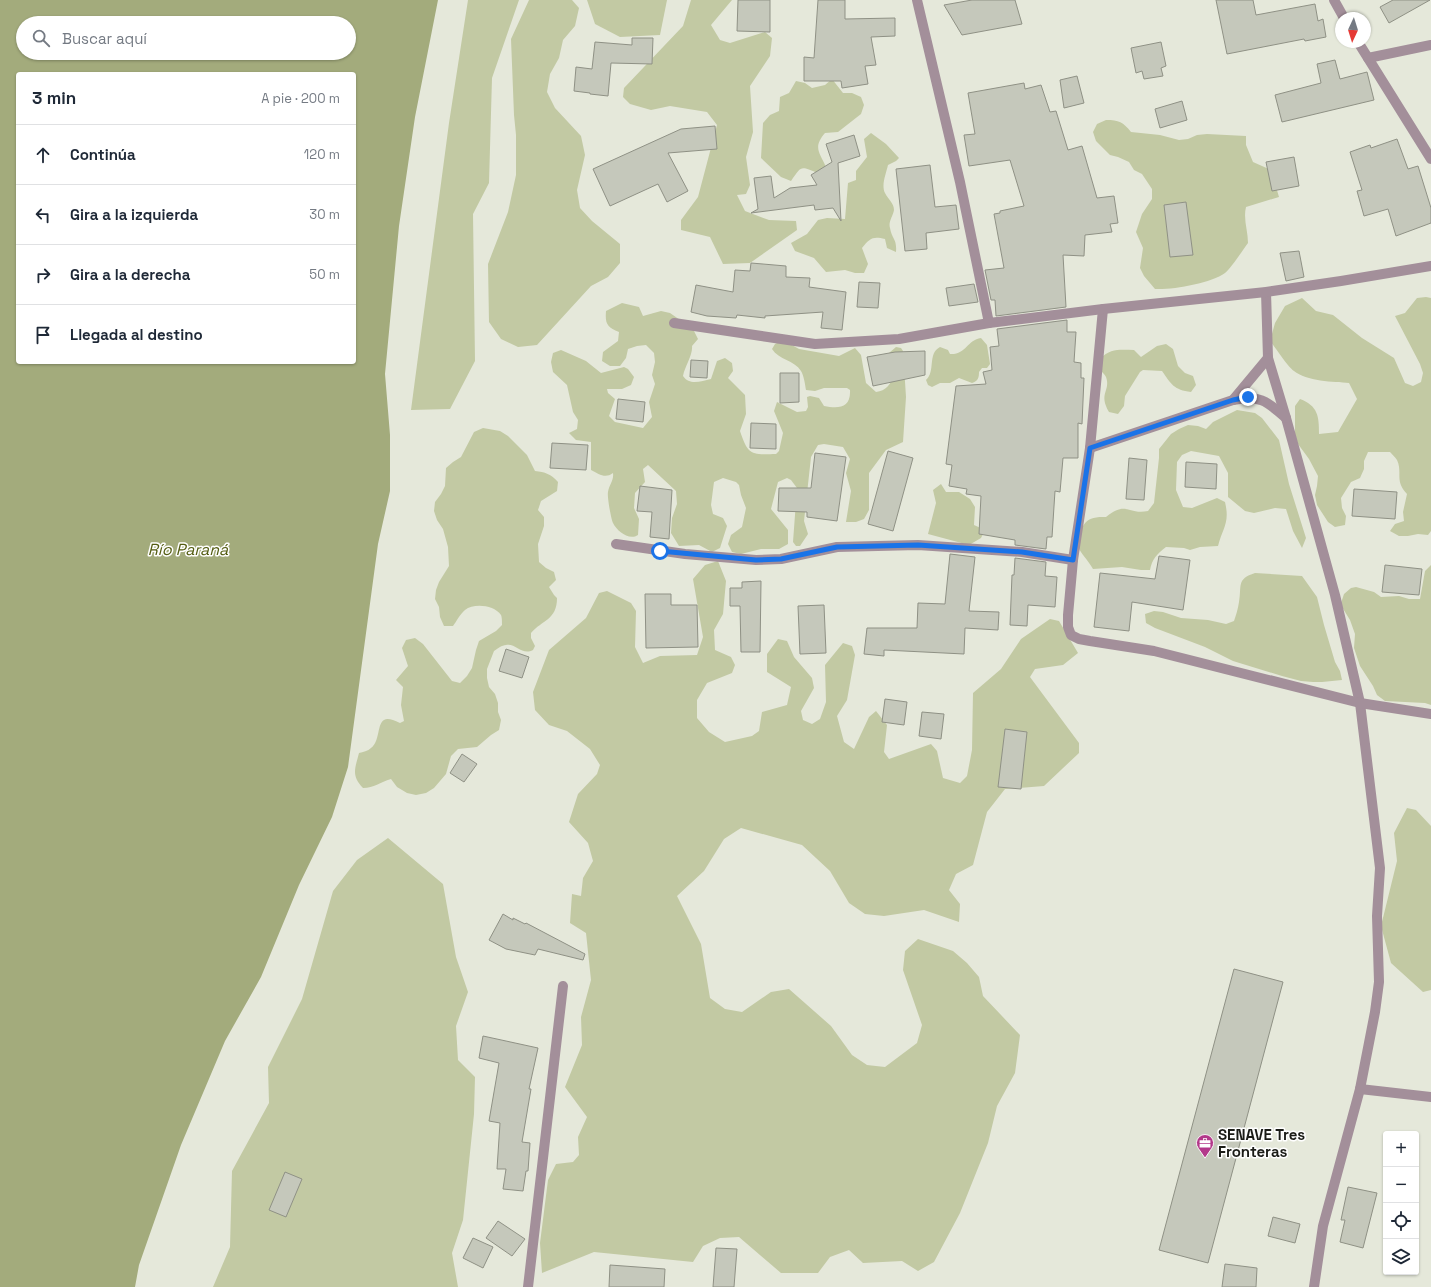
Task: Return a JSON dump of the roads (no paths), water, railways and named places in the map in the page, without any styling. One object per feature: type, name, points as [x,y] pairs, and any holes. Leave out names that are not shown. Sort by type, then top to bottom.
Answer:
[{"type":"street","points":[[917,0],[960,182],[989,323]]},
{"type":"street","points":[[1334,0],[1341,12]]},
{"type":"street","points":[[1368,58],[1431,45]]},
{"type":"street","points":[[1362,48],[1431,159]]},
{"type":"street","points":[[674,323],[815,344],[899,340],[989,323],[1103,309],[1266,292],[1341,282],[1431,266]]},
{"type":"street","points":[[1266,292],[1268,358],[1335,595],[1360,703],[1380,868],[1377,916],[1378,982],[1375,1012],[1360,1088],[1323,1226],[1314,1287]]},
{"type":"street","points":[[1103,309],[1090,448],[1073,560],[1068,627],[1071,635],[1079,639],[1154,651],[1360,703],[1431,714]]},
{"type":"street","points":[[1233,400],[1268,358]]},
{"type":"street","points":[[1090,448],[1233,400],[1248,397],[1257,398],[1266,402],[1286,418]]},
{"type":"street","points":[[616,544],[685,554],[756,560],[781,559],[837,547],[918,545],[1022,552],[1073,560]]},
{"type":"street","points":[[528,1287],[563,986]]},
{"type":"street","points":[[1360,1088],[1431,1097]]},
{"type":"water","name":"Río Paraná","points":[[0,0],[438,0],[415,117],[399,226],[385,374],[390,435],[390,491],[378,544],[348,767],[332,817],[299,885],[261,977],[225,1041],[181,1145],[139,1265],[135,1287],[0,1287]]},
{"type":"place","name":"SENAVE Tres Fronteras","points":[[1205,1158]]}]
